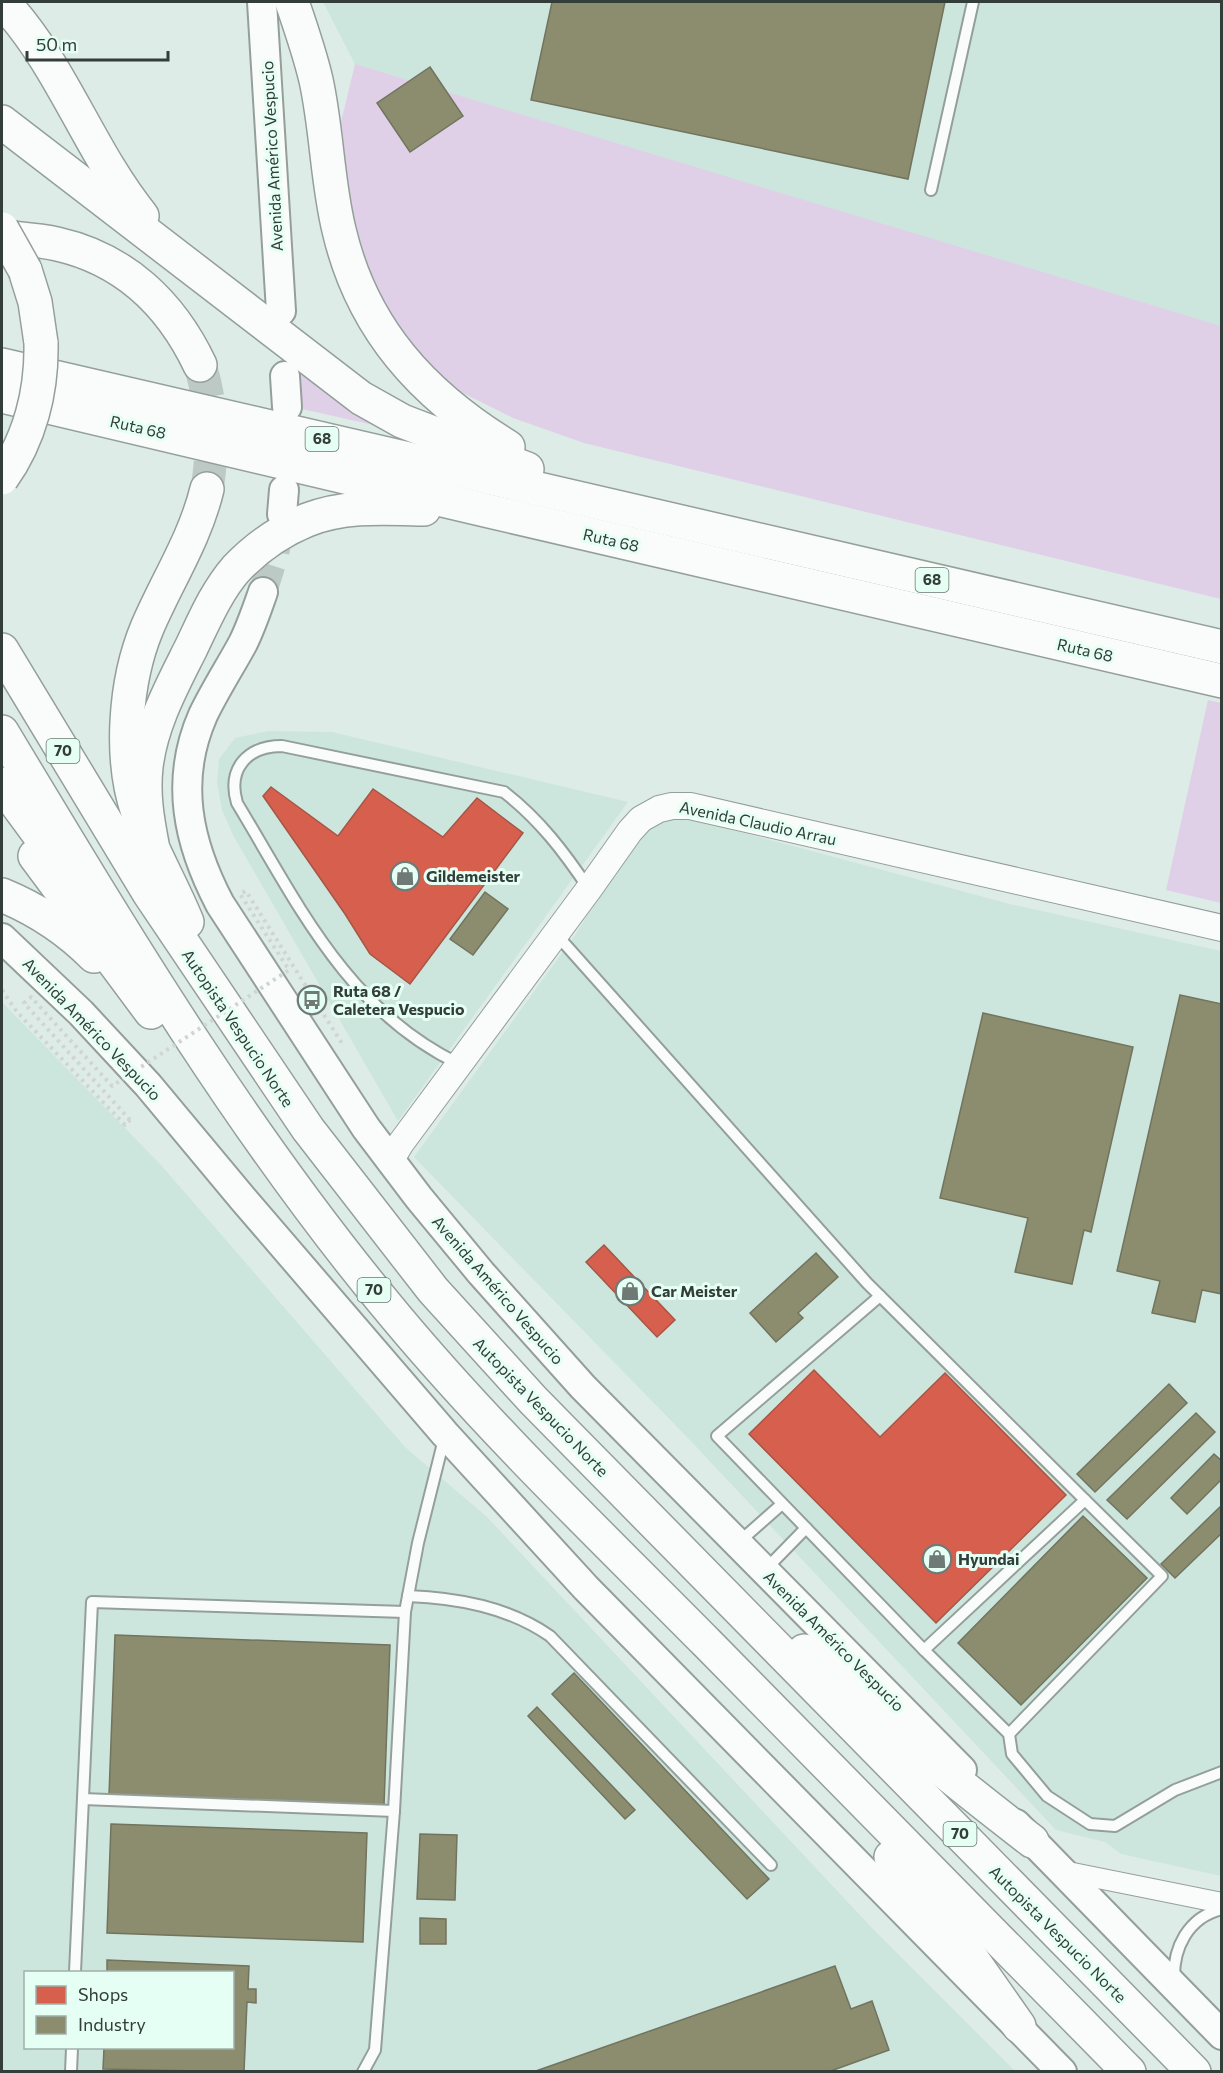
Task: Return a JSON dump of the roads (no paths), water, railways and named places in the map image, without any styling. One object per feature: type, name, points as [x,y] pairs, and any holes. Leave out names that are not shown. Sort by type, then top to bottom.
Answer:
[{"type":"highway","points":[[3,2],[43,54],[129,200],[181,259]]},
{"type":"highway","points":[[292,2],[316,81],[339,230],[361,293],[378,326],[425,385],[468,422],[510,448],[643,513]]},
{"type":"highway","points":[[2,122],[340,384],[383,411],[438,436],[643,513]]},
{"type":"highway","points":[[2,229],[25,270],[35,302],[41,343],[40,376],[33,410],[23,440],[2,478]]},
{"type":"highway","points":[[2,237],[57,244],[79,250],[131,276],[171,315],[191,345],[200,365]]},
{"type":"highway","name":"Ruta 68","points":[[2,365],[1221,647]]},
{"type":"highway","name":"Ruta 68","points":[[2,396],[1221,681]]},
{"type":"highway","points":[[207,489],[198,522],[146,630],[131,685],[128,732],[131,785],[137,810],[184,915],[215,993]]},
{"type":"highway","points":[[152,844],[145,800],[146,766],[152,736],[167,697],[216,598],[245,560],[288,529],[338,511],[370,507],[489,511]]},
{"type":"highway","name":"Autopista Vespucio Norte","points":[[2,650],[149,894],[215,993],[308,1129],[433,1290],[532,1400],[1194,2072]]},
{"type":"highway","name":"70","points":[[2,732],[150,976],[247,1122],[382,1300],[440,1368],[554,1489],[1129,2072]]},
{"type":"highway","points":[[2,784],[133,964],[188,1047]]},
{"type":"highway","points":[[2,811],[144,1004]]},
{"type":"highway","points":[[2,895],[23,903],[53,922],[86,948],[215,1073]]},
{"type":"highway","points":[[726,1597],[827,1668],[921,1752],[1032,1841]]},
{"type":"highway","points":[[759,1695],[938,1915],[1019,2026]]},
{"type":"main road","name":"Avenida Américo Vespucio","points":[[262,2],[281,311]]},
{"type":"main road","points":[[285,376],[287,407]]},
{"type":"main road","name":"Avenida Américo Vespucio","points":[[263,592],[250,629],[204,713],[195,737],[188,769],[187,791],[193,839],[206,876],[229,918],[347,1100],[390,1161],[481,1273],[548,1349],[737,1544],[1063,1871],[1221,2035]]},
{"type":"main road","name":"Avenida Américo Vespucio","points":[[2,938],[81,1013],[148,1085],[445,1434],[586,1588],[1062,2072]]},
{"type":"street","name":"Avenida Claudio Arrau","points":[[390,1161],[630,831],[641,819],[659,809],[690,806],[1221,928]]},
{"type":"street","points":[[1063,1871],[1221,1903]]},
{"type":"lane","points":[[931,190],[973,2]]},
{"type":"lane","points":[[459,1064],[422,1043],[380,1010],[339,967],[321,943],[237,803],[234,783],[241,764],[263,747],[282,746],[504,792],[531,814],[546,830],[589,890]]},
{"type":"lane","points":[[556,934],[880,1296],[1162,1576],[1009,1734]]},
{"type":"lane","points":[[880,1296],[717,1436],[924,1650],[1009,1734],[1012,1754],[1047,1796],[1090,1824],[1115,1826],[1174,1790],[1221,1772]]},
{"type":"lane","points":[[363,2072],[375,2050],[394,1811],[405,1612],[418,1543],[445,1434]]},
{"type":"lane","points":[[924,1650],[1085,1500]]},
{"type":"lane","points":[[737,1544],[782,1504]]},
{"type":"lane","points":[[764,1570],[806,1528]]},
{"type":"lane","points":[[408,1596],[438,1597],[488,1607],[525,1620],[550,1636],[771,1865]]},
{"type":"lane","points":[[75,1971],[92,1602],[405,1612]]},
{"type":"lane","points":[[83,1799],[394,1811]]},
{"type":"lane","points":[[1174,1987],[1176,1957],[1183,1938],[1203,1916],[1221,1909]]},
{"type":"lane","points":[[71,2072],[72,2049]]},
{"type":"tunnel","points":[[200,365],[208,396],[211,427],[211,457],[207,489]]},
{"type":"tunnel","points":[[263,592],[275,554],[281,521]]},
{"type":"place","name":"Gildemeister","points":[[405,876]]},
{"type":"place","name":"Ruta 68 / Caletera Vespucio","points":[[312,1000]]},
{"type":"place","name":"Car Meister","points":[[630,1291]]},
{"type":"place","name":"Hyundai","points":[[937,1559]]}]
